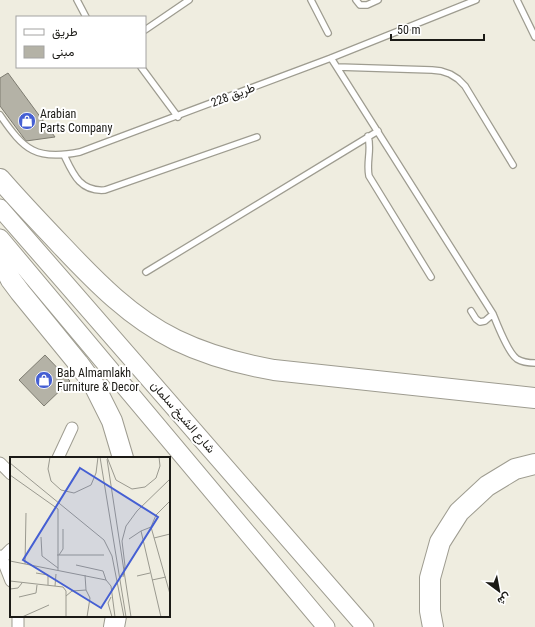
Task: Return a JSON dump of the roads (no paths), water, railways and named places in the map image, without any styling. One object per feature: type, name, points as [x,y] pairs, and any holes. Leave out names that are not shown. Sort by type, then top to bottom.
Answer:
[{"type":"highway","points":[[0,179],[107,292],[139,318],[194,348],[233,362],[274,370],[535,398]]},
{"type":"highway","points":[[0,259],[11,280],[94,385],[112,421],[123,457]]},
{"type":"highway","points":[[433,627],[430,611],[430,578],[440,542],[459,512],[487,486],[515,469],[535,464]]},
{"type":"highway","points":[[114,627],[116,617]]},
{"type":"main road","name":"شارع الشيخ سلمان","points":[[0,208],[365,627]]},
{"type":"main road","name":"شارع الشيخ سلمان","points":[[0,238],[326,627]]},
{"type":"street","points":[[58,457],[72,428]]},
{"type":"street","points":[[0,463],[10,473]]},
{"type":"street","points":[[10,550],[1,557],[10,580]]},
{"type":"lane","points":[[77,0],[85,16]]},
{"type":"lane","points":[[146,29],[189,0]]},
{"type":"lane","points":[[311,0],[328,33]]},
{"type":"lane","points":[[356,0],[360,5],[367,5],[378,0]]},
{"type":"lane","name":"طريق 228","points":[[0,115],[14,135],[22,143],[41,154],[53,156],[80,152],[178,117],[331,58],[463,2],[476,0]]},
{"type":"lane","points":[[517,0],[535,37]]},
{"type":"lane","points":[[331,58],[493,314],[509,348],[516,358],[526,363],[535,363]]},
{"type":"lane","points":[[337,67],[432,70],[450,74],[458,79],[470,94],[513,165]]},
{"type":"lane","points":[[142,68],[178,117]]},
{"type":"lane","points":[[146,272],[378,131]]},
{"type":"lane","points":[[368,136],[370,147],[368,163],[369,176],[431,277]]},
{"type":"lane","points":[[64,155],[73,174],[83,185],[98,191],[105,190],[257,137]]},
{"type":"lane","points":[[471,311],[480,322],[485,321],[493,314]]},
{"type":"place","name":"Arabian Parts Company","points":[[27,121]]},
{"type":"place","name":"Bab Almamlakh Furniture & Decor","points":[[44,380]]}]
